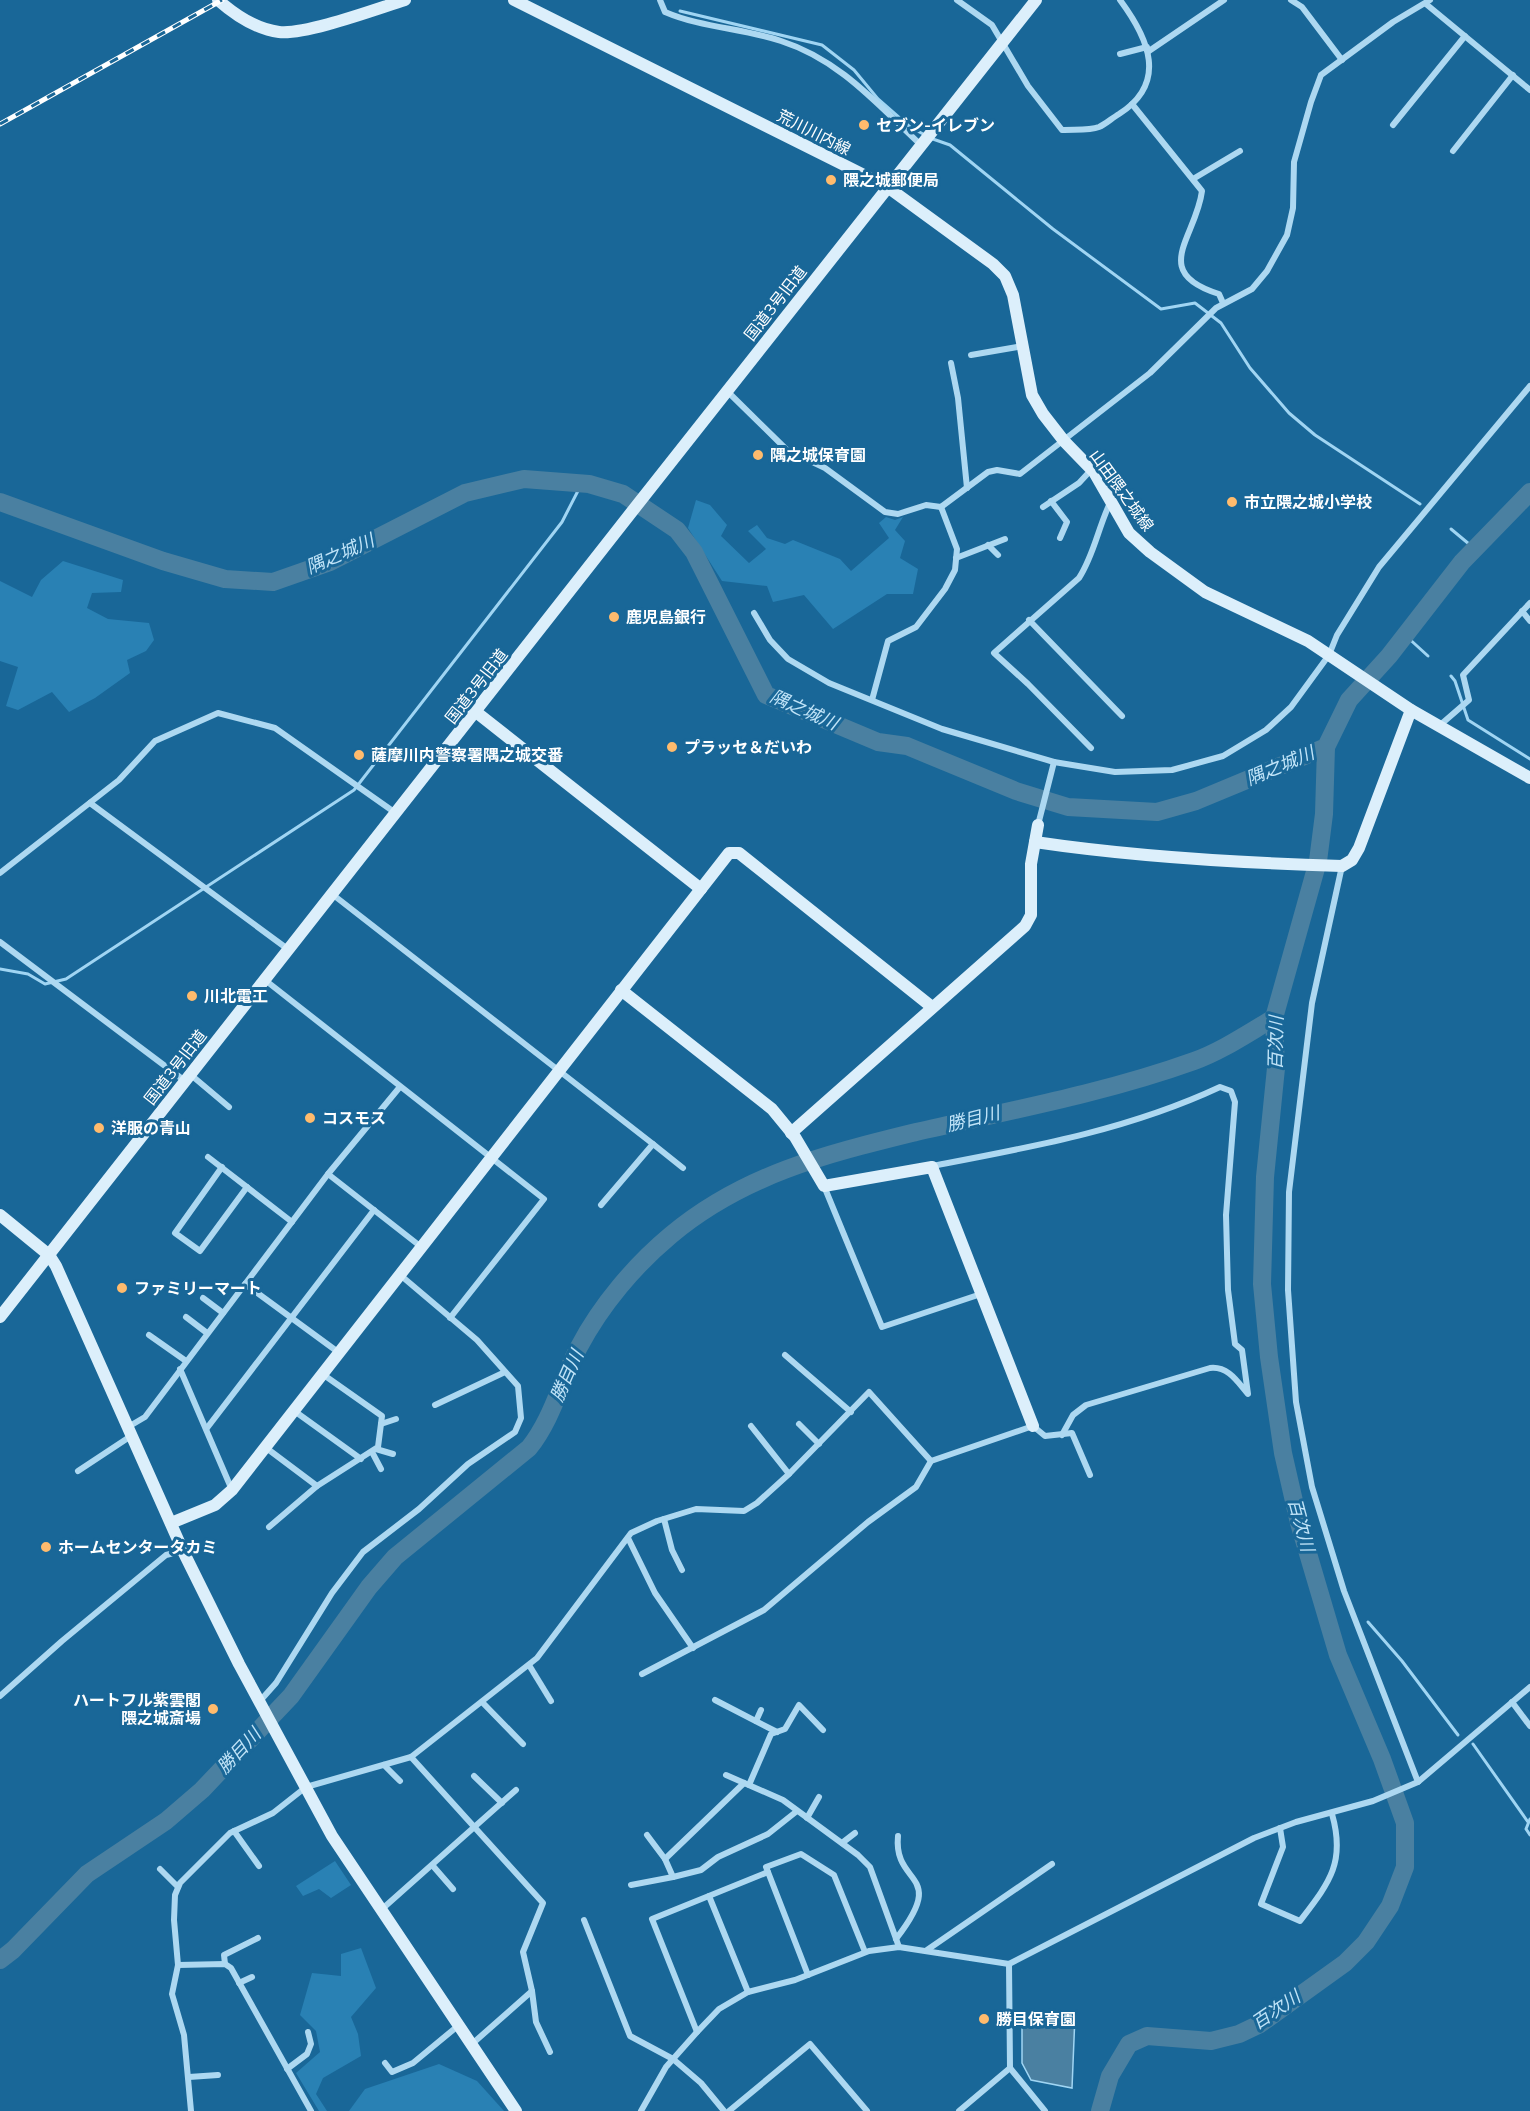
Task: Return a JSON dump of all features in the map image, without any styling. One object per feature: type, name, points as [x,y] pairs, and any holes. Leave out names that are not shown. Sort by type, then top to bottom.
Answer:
[{"type":"street","points":[[218,0],[246,22],[279,32],[341,20],[405,0]]},
{"type":"street","name":"荒川川内線","points":[[514,0],[886,186]]},
{"type":"street","points":[[660,0],[665,12],[681,19],[778,40],[838,67],[924,139]]},
{"type":"street","points":[[957,0],[992,25],[1028,86],[1062,130],[1098,128],[1142,95],[1149,81],[1148,49],[1120,0]]},
{"type":"street","points":[[886,186],[1036,0]]},
{"type":"street","points":[[1120,54],[1148,49],[1224,0]]},
{"type":"street","points":[[1291,0],[1302,7],[1342,60]]},
{"type":"street","points":[[727,391],[787,450],[825,468],[885,512],[898,514],[926,505],[941,507],[988,472],[997,470],[1020,474],[1150,373],[1215,310],[1252,289],[1267,271],[1287,235],[1293,208],[1294,162],[1321,75],[1393,22],[1428,2],[1530,90]]},
{"type":"street","points":[[1393,125],[1465,36]]},
{"type":"street","points":[[1454,151],[1513,75]]},
{"type":"street","points":[[1132,104],[1202,190],[1200,206],[1182,248],[1179,263],[1187,279],[1200,288],[1220,294],[1224,303]]},
{"type":"street","points":[[1193,179],[1240,151]]},
{"type":"street","name":"山田隈之城線","points":[[886,186],[946,227],[1005,276],[1013,295],[1032,395],[1064,441],[1091,470],[1129,533],[1173,570],[1205,592],[1288,630],[1406,707],[1530,778]]},
{"type":"street","name":"国道3号旧道","points":[[0,1317],[622,528],[886,186]]},
{"type":"street","points":[[971,355],[1024,346]]},
{"type":"street","points":[[951,363],[958,398],[967,488]]},
{"type":"street","points":[[754,613],[770,640],[788,660],[829,682],[942,729],[1054,764],[1137,772],[1172,770],[1223,756],[1253,739],[1279,719],[1331,656],[1337,635],[1379,567],[1530,386]]},
{"type":"street","points":[[1042,507],[1079,483],[1091,470]]},
{"type":"street","points":[[1051,501],[1066,522],[1060,538]]},
{"type":"street","points":[[1091,748],[994,653],[1079,578],[1088,564],[1098,527],[1110,503]]},
{"type":"street","points":[[872,700],[888,641],[916,627],[927,615],[955,570],[957,549],[941,507]]},
{"type":"street","points":[[956,558],[1005,539]]},
{"type":"street","points":[[988,545],[998,555]]},
{"type":"street","points":[[1439,726],[1469,700],[1462,675],[1530,603]]},
{"type":"street","points":[[1522,611],[1530,621]]},
{"type":"street","points":[[1029,620],[1122,716]]},
{"type":"street","points":[[1035,842],[1082,849],[1340,866],[1352,860],[1359,848],[1406,707]]},
{"type":"street","points":[[476,712],[701,889]]},
{"type":"street","points":[[0,873],[119,780],[155,741],[218,713],[275,728],[397,814]]},
{"type":"street","points":[[793,1135],[932,1007],[1025,926],[1031,915],[1031,864],[1038,825],[1054,764]]},
{"type":"street","points":[[90,803],[289,950]]},
{"type":"street","points":[[171,1523],[215,1505],[232,1490],[292,1409],[729,853],[739,853],[932,1007]]},
{"type":"street","points":[[1340,866],[1312,1003],[1289,1192],[1288,1290],[1296,1402],[1312,1487],[1344,1591],[1418,1782]]},
{"type":"street","points":[[332,894],[683,1168]]},
{"type":"street","points":[[0,942],[229,1107]]},
{"type":"street","points":[[265,980],[399,1088],[544,1198],[450,1318]]},
{"type":"street","points":[[621,990],[772,1109],[793,1135],[822,1183],[882,1327],[981,1294]]},
{"type":"street","points":[[822,1183],[932,1167],[1078,1136],[1146,1118],[1220,1087],[1231,1091],[1235,1102],[1226,1215],[1228,1290],[1235,1344],[1242,1350],[1248,1394],[1227,1371],[1218,1367],[1210,1368],[1086,1405],[1073,1415],[1062,1436]]},
{"type":"street","points":[[78,1471],[145,1417],[328,1174],[399,1088]]},
{"type":"street","points":[[601,1205],[653,1144]]},
{"type":"street","points":[[208,1156],[292,1222]]},
{"type":"street","points":[[222,1167],[175,1233],[200,1251],[247,1187]]},
{"type":"street","points":[[932,1167],[1033,1426],[1045,1436],[1062,1436],[1072,1433],[1090,1475]]},
{"type":"street","points":[[328,1174],[420,1246]]},
{"type":"street","points":[[207,1428],[374,1210]]},
{"type":"street","points":[[0,1215],[49,1255],[56,1266],[183,1551],[332,1836],[516,2111]]},
{"type":"street","points":[[262,1705],[332,1593],[363,1552],[419,1509],[468,1464],[515,1432],[521,1418],[518,1386],[477,1340],[399,1273]]},
{"type":"street","points":[[245,1284],[338,1352]]},
{"type":"street","points":[[203,1298],[223,1313]]},
{"type":"street","points":[[186,1317],[207,1333]]},
{"type":"street","points":[[149,1335],[186,1361]]},
{"type":"street","points":[[785,1355],[851,1412]]},
{"type":"street","points":[[180,1369],[232,1490]]},
{"type":"street","points":[[435,1405],[505,1372]]},
{"type":"street","points":[[321,1373],[382,1416],[374,1450],[381,1469]]},
{"type":"street","points":[[191,2111],[184,2035],[172,1994],[178,1965],[174,1920],[175,1895],[178,1887],[234,1831],[273,1813],[306,1787],[411,1757],[530,1665],[631,1533],[696,1509],[744,1511],[757,1503],[789,1474],[869,1392],[931,1461]]},
{"type":"street","points":[[292,1409],[361,1459]]},
{"type":"street","points":[[381,1424],[396,1419]]},
{"type":"street","points":[[799,1424],[819,1444]]},
{"type":"street","points":[[751,1426],[789,1474]]},
{"type":"street","points":[[642,1674],[764,1610],[868,1522],[916,1487],[931,1461],[1033,1426]]},
{"type":"street","points":[[265,1446],[317,1486]]},
{"type":"street","points":[[269,1527],[317,1486],[374,1450],[393,1454]]},
{"type":"street","points":[[664,1519],[672,1550],[682,1570]]},
{"type":"street","points":[[628,1538],[655,1593],[693,1648]]},
{"type":"street","points":[[0,1696],[166,1555],[183,1551]]},
{"type":"street","points":[[530,1665],[551,1701]]},
{"type":"street","points":[[641,2111],[666,2067],[697,2032],[719,2008],[748,1992],[808,1975],[865,1952],[899,1947],[1009,1964],[1254,1838],[1280,1828],[1373,1802],[1418,1782],[1530,1687]]},
{"type":"street","points":[[715,1701],[777,1732]]},
{"type":"street","points":[[482,1702],[523,1744]]},
{"type":"street","points":[[1512,1702],[1530,1725]]},
{"type":"street","points":[[665,1859],[746,1784],[771,1734],[785,1729],[799,1705],[823,1730]]},
{"type":"street","points":[[756,1721],[761,1710]]},
{"type":"street","points":[[411,1757],[543,1903],[523,1952],[536,2022],[550,2052]]},
{"type":"street","points":[[384,1766],[400,1781]]},
{"type":"street","points":[[726,1775],[783,1800],[842,1843],[870,1867],[899,1947]]},
{"type":"street","points":[[474,1776],[502,1803]]},
{"type":"street","points":[[381,1911],[516,1790]]},
{"type":"street","points":[[807,1818],[819,1797]]},
{"type":"street","points":[[631,1885],[701,1870],[718,1857],[768,1834],[798,1811]]},
{"type":"street","points":[[1280,1828],[1283,1847],[1261,1904],[1300,1921],[1332,1877],[1338,1847],[1332,1814]]},
{"type":"street","points":[[234,1831],[259,1866]]},
{"type":"street","points":[[842,1843],[855,1833]]},
{"type":"street","points":[[647,1835],[665,1859],[673,1876]]},
{"type":"street","points":[[896,1939],[913,1917],[921,1897],[915,1879],[897,1849],[898,1836]]},
{"type":"street","points":[[808,1975],[766,1867],[801,1854],[834,1875],[865,1952]]},
{"type":"street","points":[[927,1950],[1052,1864]]},
{"type":"street","points":[[433,1866],[453,1889]]},
{"type":"street","points":[[160,1869],[178,1887]]},
{"type":"street","points":[[697,2032],[652,1919],[768,1872]]},
{"type":"street","points":[[709,1896],[748,1992]]},
{"type":"street","points":[[584,1920],[630,2036],[674,2060],[701,2083],[724,2111]]},
{"type":"street","points":[[225,1964],[224,1955],[258,1938]]},
{"type":"street","points":[[178,1965],[225,1964],[231,1968],[311,2111]]},
{"type":"street","points":[[1009,1964],[1010,2068],[1045,2111]]},
{"type":"street","points":[[239,1983],[252,1977]]},
{"type":"street","points":[[472,2045],[532,1991]]},
{"type":"street","points":[[385,2063],[392,2072],[413,2063],[420,2052],[459,2025]]},
{"type":"street","points":[[287,2069],[307,2054],[312,2044],[308,2032]]},
{"type":"street","points":[[729,2111],[810,2044],[867,2111]]},
{"type":"street","points":[[959,2111],[1010,2068]]},
{"type":"street","points":[[189,2077],[218,2075]]},
{"type":"shaded area","points":[[696,500],[710,505],[727,525],[721,536],[749,563],[766,549],[748,531],[757,525],[767,538],[785,544],[793,540],[840,559],[851,571],[889,538],[879,523],[886,517],[895,520],[903,517],[895,530],[905,541],[900,558],[918,569],[913,594],[887,594],[833,629],[804,595],[773,602],[767,586],[722,581],[688,528]]},
{"type":"shaded area","points":[[63,561],[123,580],[121,592],[92,593],[87,608],[108,619],[149,623],[154,640],[146,651],[127,660],[130,673],[95,698],[69,712],[52,692],[18,710],[6,706],[18,667],[0,661],[0,581],[32,597],[41,580]]},
{"type":"shaded area","points":[[335,1861],[351,1885],[331,1898],[319,1889],[303,1896],[296,1886]]},
{"type":"shaded area","points":[[361,1948],[376,1988],[351,2017],[358,2034],[361,2056],[323,2078],[316,2094],[327,2111],[319,2111],[296,2073],[320,2052],[316,2031],[300,2015],[312,1973],[341,1976],[341,1954]]},
{"type":"shaded area","points":[[1022,2015],[1075,2015],[1072,2088],[1031,2080],[1022,2063]]},
{"type":"shaded area","points":[[439,2064],[477,2081],[504,2111],[349,2111],[365,2089]]},
{"type":"waterway","points":[[680,11],[822,45],[854,70],[878,99],[910,127],[925,135]]},
{"type":"waterway","points":[[930,138],[950,145],[1053,229],[1161,309],[1195,303],[1221,323],[1250,368],[1289,413],[1315,435],[1420,504]]},
{"type":"waterway","name":"隅之城川","points":[[0,502],[163,561],[225,579],[273,582],[330,562],[465,493],[524,479],[589,484],[623,494],[677,530],[694,552],[766,695],[878,742],[907,746],[1016,791],[1068,807],[1157,812],[1196,801],[1326,747],[1349,700],[1389,656],[1462,562],[1530,492]]},
{"type":"waterway","points":[[0,969],[28,974],[45,984],[66,979],[354,790],[562,522],[582,483]]},
{"type":"waterway","points":[[1451,529],[1475,549]]},
{"type":"waterway","points":[[1405,635],[1428,656]]},
{"type":"waterway","points":[[1451,676],[1455,681],[1468,720],[1530,759]]},
{"type":"waterway","name":"百次川","points":[[1100,2111],[1110,2076],[1129,2044],[1147,2036],[1211,2041],[1239,2034],[1260,2024],[1345,1963],[1366,1942],[1390,1906],[1405,1867],[1405,1823],[1382,1759],[1338,1655],[1299,1523],[1283,1453],[1269,1357],[1262,1284],[1265,1177],[1276,1068],[1274,1018],[1318,861],[1324,814],[1326,747]]},
{"type":"waterway","name":"勝目川","points":[[0,1960],[13,1950],[87,1874],[166,1821],[202,1790],[291,1696],[369,1587],[395,1557],[529,1448],[551,1412],[579,1347],[608,1301],[645,1259],[699,1214],[757,1181],[819,1158],[916,1132],[1126,1083],[1194,1061],[1225,1047],[1274,1018]]},
{"type":"waterway","points":[[1368,1622],[1402,1661],[1458,1735]]},
{"type":"waterway","points":[[1473,1744],[1528,1822]]},
{"type":"waterway","points":[[1530,1819],[1526,1829],[1530,1835]]},
{"type":"railway","points":[[0,124],[222,0]]},
{"type":"place","name":"セブン-イレブン","points":[[864,125]]},
{"type":"place","name":"隈之城郵便局","points":[[831,180]]},
{"type":"place","name":"隅之城保育園","points":[[758,455]]},
{"type":"place","name":"市立隈之城小学校","points":[[1232,502]]},
{"type":"place","name":"鹿児島銀行","points":[[614,617]]},
{"type":"place","name":"プラッセ＆だいわ","points":[[672,747]]},
{"type":"place","name":"薩摩川内警察署隅之城交番","points":[[359,755]]},
{"type":"place","name":"川北電工","points":[[192,996]]},
{"type":"place","name":"コスモス","points":[[310,1118]]},
{"type":"place","name":"洋服の青山","points":[[99,1128]]},
{"type":"place","name":"ファミリーマート","points":[[122,1288]]},
{"type":"place","name":"ホームセンタータカミ","points":[[46,1547]]},
{"type":"place","name":"ハートフル紫雲閣 隈之城斎場","points":[[213,1709]]},
{"type":"place","name":"勝目保育園","points":[[984,2019]]}]
